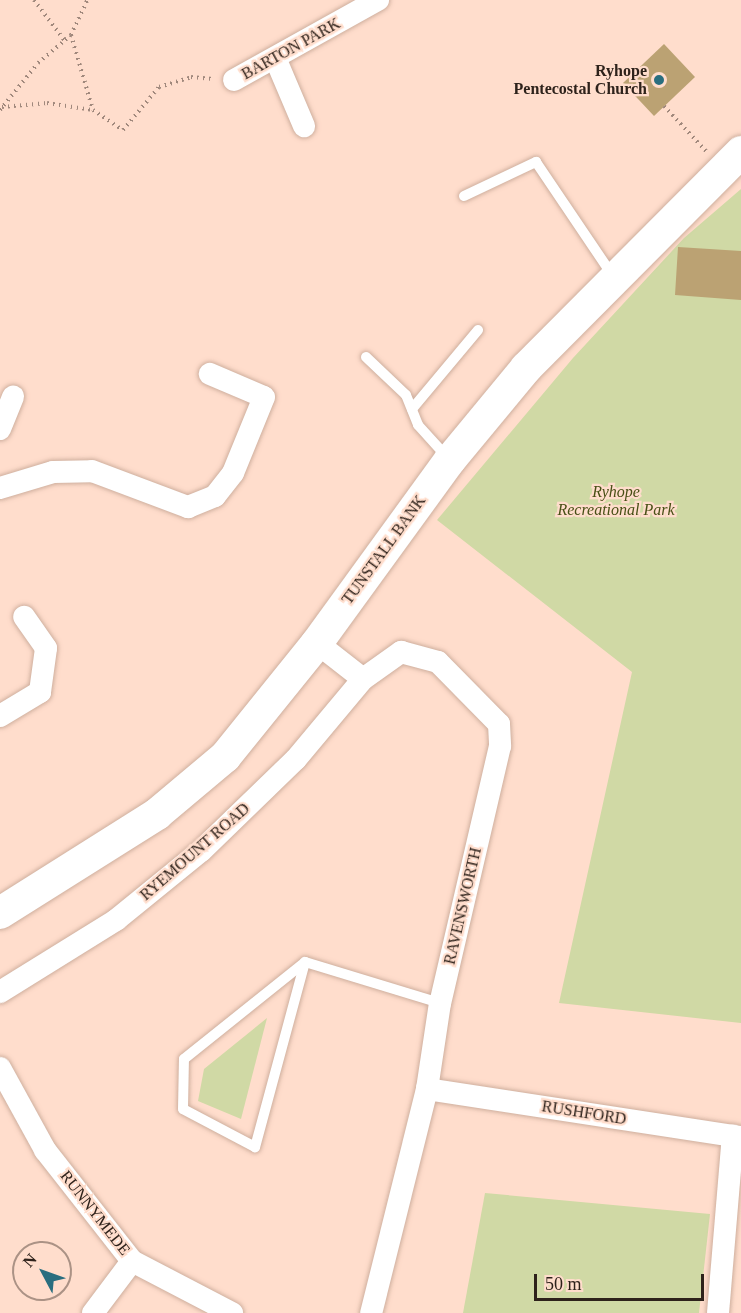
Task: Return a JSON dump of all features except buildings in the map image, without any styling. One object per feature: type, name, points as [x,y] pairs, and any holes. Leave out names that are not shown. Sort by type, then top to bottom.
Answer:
[{"type":"main road","name":"TUNSTALL BANK","points":[[0,913],[157,814],[225,757],[317,643],[450,460],[526,368],[613,277],[732,160]]},
{"type":"street","name":"BARTON PARK","points":[[234,80],[276,60],[378,0]]},
{"type":"street","points":[[276,60],[304,126]]},
{"type":"street","points":[[0,488],[53,472],[92,471],[188,507],[215,496],[233,473],[264,397],[210,374]]},
{"type":"street","points":[[0,429],[13,397]]},
{"type":"street","points":[[0,716],[40,692],[46,648],[24,617]]},
{"type":"street","points":[[317,643],[363,679]]},
{"type":"street","name":"RAVENSWORTH","points":[[363,679],[401,652],[438,662],[499,724],[500,746],[440,1003],[427,1089],[371,1313]]},
{"type":"street","name":"RYEMOUNT ROAD","points":[[0,992],[116,920],[201,851],[297,759],[363,679]]},
{"type":"street","name":"RUNNYMEDE","points":[[0,1068],[45,1150],[132,1261],[232,1313]]},
{"type":"street","name":"RUSHFORD","points":[[427,1089],[737,1136]]},
{"type":"street","points":[[718,1313],[737,1136]]},
{"type":"street","points":[[93,1313],[132,1261]]},
{"type":"lane","points":[[464,196],[536,162],[613,277]]},
{"type":"lane","points":[[412,409],[478,330]]},
{"type":"lane","points":[[366,357],[406,395],[418,425],[450,460]]},
{"type":"lane","points":[[305,962],[440,1003]]},
{"type":"lane","points":[[305,962],[255,1147],[183,1109],[184,1059],[305,962]]},
{"type":"path","points":[[34,0],[65,40]]},
{"type":"path","points":[[1,108],[38,63],[71,35],[87,0]]},
{"type":"path","points":[[71,35],[93,110]]},
{"type":"path","points":[[1,108],[46,103],[93,110],[123,130],[159,87],[191,77],[234,80]]},
{"type":"path","points":[[664,106],[732,160]]},
{"type":"green space","name":"Ryhope Recreational Park","points":[[741,189],[741,1023],[559,1003],[632,672],[437,520],[573,358],[684,238]]},
{"type":"green space","points":[[267,1018],[241,1119],[198,1101],[204,1069]]},
{"type":"green space","points":[[485,1193],[710,1214],[699,1313],[463,1313]]},
{"type":"place","name":"Ryhope Pentecostal Church","points":[[659,80]]}]
